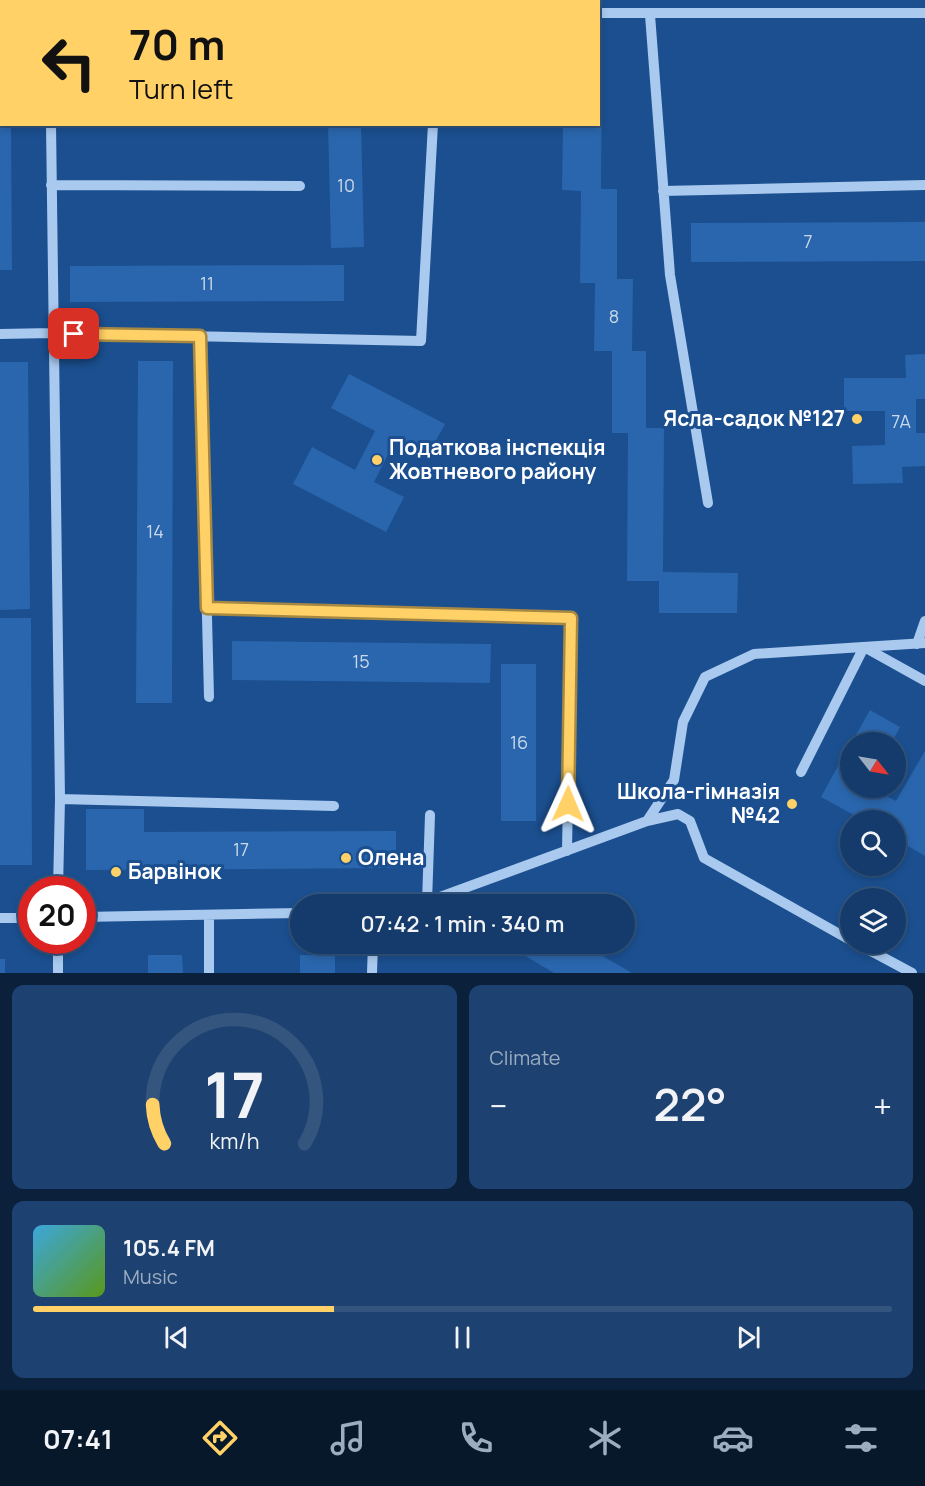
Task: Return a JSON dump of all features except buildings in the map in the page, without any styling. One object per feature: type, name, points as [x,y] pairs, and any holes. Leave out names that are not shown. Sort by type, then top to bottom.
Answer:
[{"type":"lane","points":[[600,13],[650,15],[925,13]]},
{"type":"lane","points":[[650,15],[670,275],[708,503]]},
{"type":"lane","points":[[51,126],[60,799],[58,876]]},
{"type":"lane","points":[[0,334],[52,333],[421,341],[433,126]]},
{"type":"lane","points":[[51,185],[300,186]]},
{"type":"lane","points":[[663,190],[925,185]]},
{"type":"lane","points":[[200,336],[209,697]]},
{"type":"lane","points":[[207,608],[571,618],[567,850]]},
{"type":"lane","points":[[647,821],[674,780],[683,722],[705,677],[754,654],[921,644],[925,621]]},
{"type":"lane","points":[[864,647],[925,681]]},
{"type":"lane","points":[[801,772],[864,647]]},
{"type":"lane","points":[[60,799],[334,806]]},
{"type":"lane","points":[[448,894],[647,821],[678,814],[690,821],[704,858],[840,934]]},
{"type":"lane","points":[[425,894],[430,815]]},
{"type":"lane","points":[[96,917],[290,913]]},
{"type":"lane","points":[[209,915],[209,973]]},
{"type":"lane","points":[[0,918],[18,918]]},
{"type":"lane","points":[[58,954],[58,973]]},
{"type":"lane","points":[[372,973],[373,954]]},
{"type":"lane","points":[[877,954],[912,973]]},
{"type":"place","name":"Ясла-садок №127","points":[[857,419]]},
{"type":"place","name":"Податкова інспекція Жовтневого району","points":[[377,460]]},
{"type":"place","name":"Школа-гімназія №42","points":[[792,804]]},
{"type":"place","name":"Олена","points":[[346,858]]},
{"type":"place","name":"Барвінок","points":[[116,872]]},
{"type":"route","points":[[74,334],[200,336],[207,608],[571,618],[568,804]]}]
